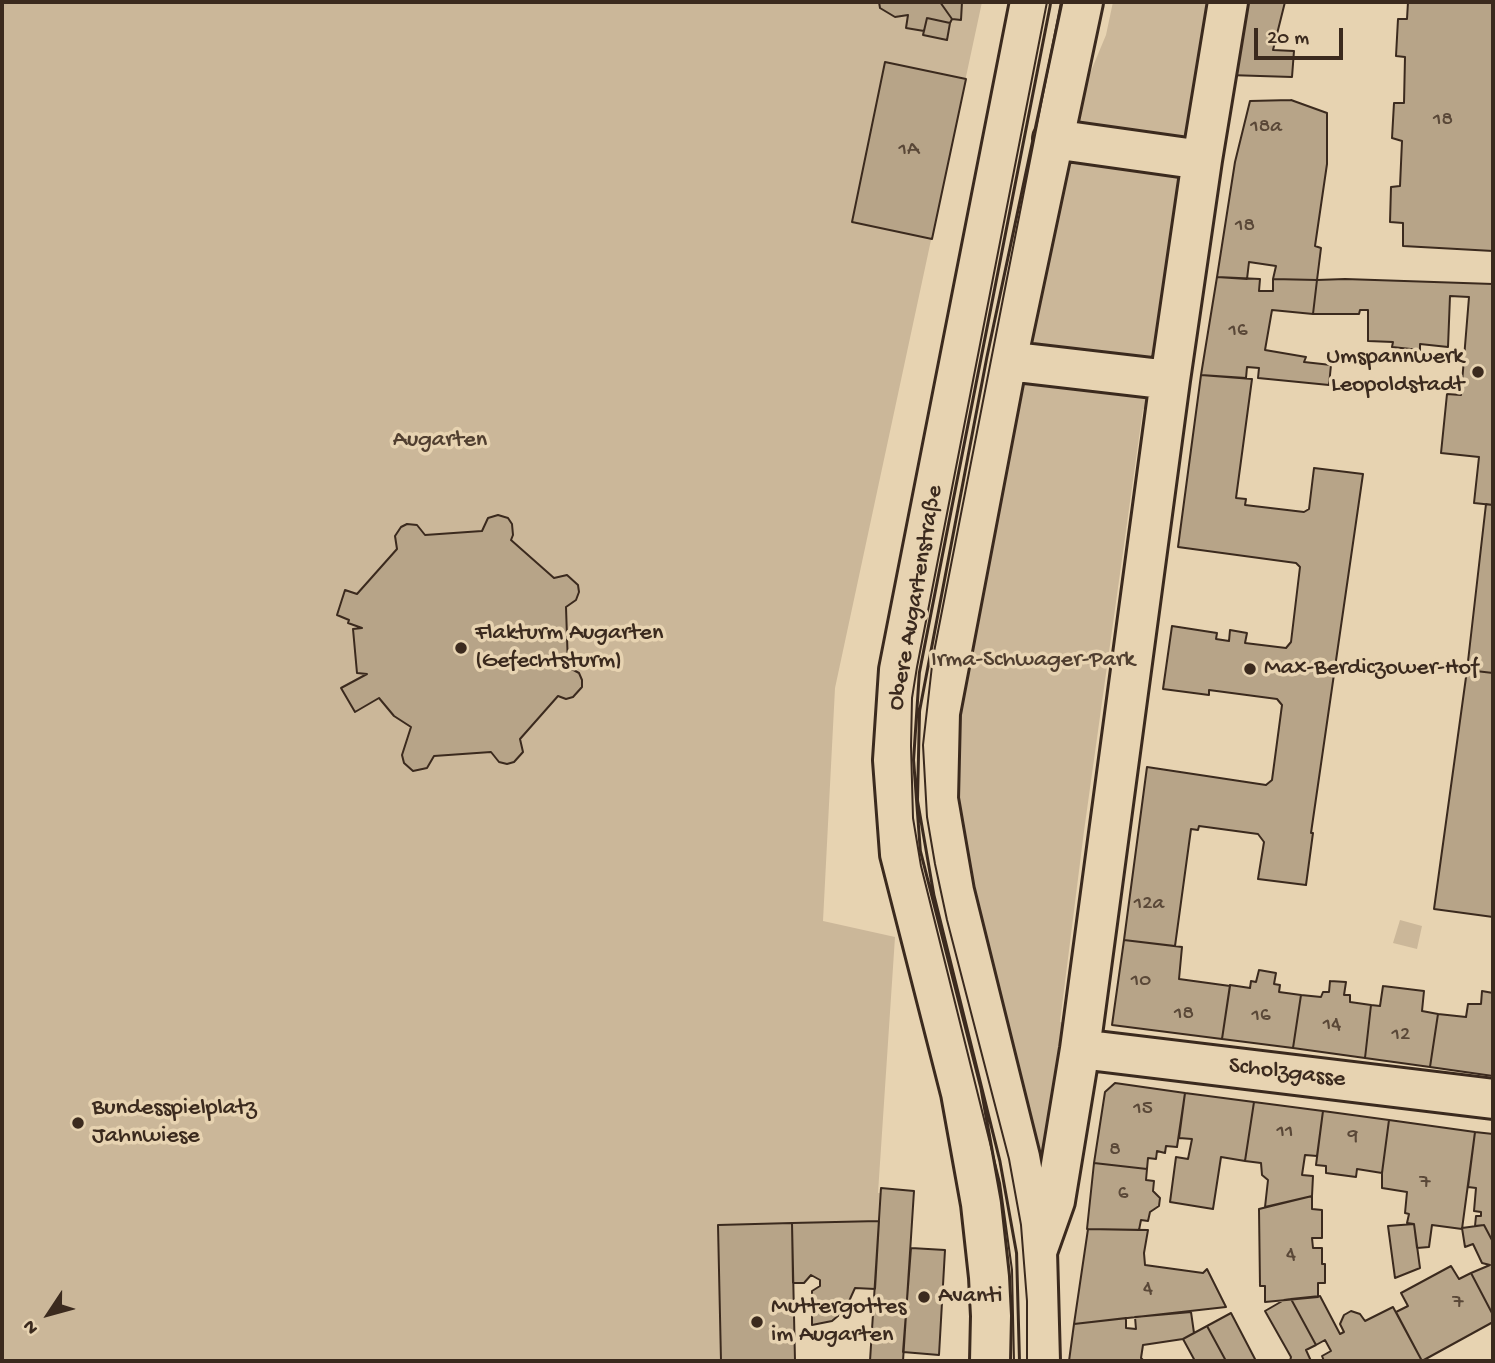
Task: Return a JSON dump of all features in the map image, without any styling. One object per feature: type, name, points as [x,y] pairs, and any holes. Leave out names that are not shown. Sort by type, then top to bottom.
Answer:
[{"type":"street","name":"Obere Augartenstraße","points":[[990,1361],[991,1317],[981,1204],[961,1093],[900,854],[893,760],[899,670],[1030,2]]},
{"type":"street","name":"Obere Augartenstraße","points":[[1040,1361],[1037,1251],[1018,1145],[954,891],[939,800],[940,713],[1007,361],[1083,2]]},
{"type":"street","name":"Obere Augartenstraße","points":[[1037,1251],[1055,1201],[1080,1049],[1170,380],[1228,2]]},
{"type":"street","points":[[1053,139],[1202,160]]},
{"type":"street","points":[[1007,361],[1170,380]]},
{"type":"street","name":"Scholzgasse","points":[[1080,1049],[1493,1099]]},
{"type":"green space","name":"Augarten","points":[[2,2],[982,2],[835,688],[823,921],[895,937],[878,1193],[881,1193],[879,1221],[718,1225],[721,1361],[2,1361]]},
{"type":"green space","name":"Irma-Schwager-Park","points":[[1113,2],[1215,2],[1151,410],[1143,409],[1084,831],[1060,1022],[1065,1023],[1042,1185],[958,843],[951,782],[958,656],[1076,107],[1106,35]]},
{"type":"green space","points":[[1400,920],[1422,926],[1417,949],[1393,943]]},
{"type":"building","points":[[879,2],[940,2],[952,19],[950,23],[927,18],[924,31],[906,28],[908,15],[895,17],[880,8]]},
{"type":"building","points":[[940,2],[962,2],[961,20],[952,19]]},
{"type":"building","points":[[1247,2],[1285,2],[1273,50],[1294,51],[1292,77],[1228,75]]},
{"type":"building","points":[[1408,2],[1493,3],[1493,251],[1403,246],[1403,223],[1390,222],[1391,187],[1400,186],[1402,141],[1392,138],[1394,103],[1404,103],[1405,57],[1396,56],[1398,19],[1407,19]]},
{"type":"building","points":[[927,18],[950,23],[947,40],[923,35]]},
{"type":"building","points":[[885,62],[966,79],[932,239],[852,222]]},
{"type":"building","points":[[1291,100],[1327,113],[1327,164],[1315,246],[1321,248],[1317,280],[1273,279],[1276,266],[1249,262],[1247,279],[1217,277],[1235,162],[1250,101]]},
{"type":"building","points":[[1217,277],[1260,279],[1259,291],[1273,291],[1273,279],[1317,280],[1313,314],[1272,310],[1265,350],[1306,357],[1304,362],[1331,365],[1329,385],[1258,378],[1259,368],[1247,367],[1246,378],[1201,375]]},
{"type":"building","name":"Umspannwerk Leopoldstadt","points":[[1317,280],[1493,284],[1493,505],[1474,503],[1479,457],[1441,453],[1447,394],[1461,395],[1469,297],[1450,296],[1448,347],[1420,344],[1420,350],[1392,347],[1393,342],[1368,341],[1368,310],[1360,310],[1359,314],[1313,314]]},
{"type":"building","name":"Max-Berdiczower-Hof","points":[[1201,375],[1252,379],[1236,498],[1246,499],[1245,505],[1304,512],[1309,509],[1314,468],[1363,474],[1311,833],[1306,885],[1258,879],[1264,842],[1258,834],[1199,826],[1198,830],[1191,829],[1175,946],[1124,940],[1147,767],[1266,785],[1272,780],[1282,705],[1277,699],[1209,690],[1209,695],[1163,689],[1172,626],[1217,633],[1216,639],[1229,641],[1230,630],[1247,633],[1245,643],[1286,648],[1291,642],[1300,567],[1296,563],[1178,547]]},
{"type":"building","points":[[1486,504],[1493,505],[1493,673],[1467,670]]},
{"type":"building","name":"Flakturm Augarten (Gefechtsturm)","points":[[498,515],[508,518],[512,524],[511,540],[554,578],[567,575],[578,585],[576,600],[566,607],[568,667],[579,673],[582,687],[573,697],[566,699],[558,696],[520,739],[523,752],[514,762],[499,762],[491,752],[434,756],[427,768],[413,771],[404,763],[402,755],[411,727],[394,716],[379,698],[355,712],[341,688],[367,674],[357,673],[353,629],[362,628],[337,615],[345,590],[357,594],[397,549],[395,536],[401,527],[407,524],[417,525],[425,535],[482,531],[488,518]]},
{"type":"building","points":[[1467,670],[1493,673],[1493,917],[1434,909]]},
{"type":"building","points":[[1124,940],[1182,947],[1179,979],[1230,986],[1222,1039],[1112,1025]]},
{"type":"building","points":[[1259,970],[1276,973],[1274,984],[1280,985],[1279,992],[1301,995],[1293,1048],[1222,1039],[1230,985],[1250,988],[1251,981],[1256,982]]},
{"type":"building","points":[[1330,981],[1346,982],[1344,995],[1350,995],[1350,1002],[1371,1005],[1365,1058],[1293,1048],[1301,995],[1321,997],[1323,992],[1329,992]]},
{"type":"building","points":[[1383,986],[1424,991],[1422,1011],[1438,1014],[1430,1067],[1365,1058],[1371,1005],[1380,1006]]},
{"type":"building","points":[[1482,991],[1493,993],[1493,1076],[1430,1067],[1438,1014],[1466,1017],[1468,1004],[1481,1004]]},
{"type":"building","points":[[1115,1083],[1185,1093],[1177,1147],[1166,1146],[1165,1153],[1157,1151],[1156,1159],[1148,1158],[1147,1169],[1094,1163],[1105,1092]]},
{"type":"building","points":[[1185,1093],[1254,1102],[1245,1161],[1221,1157],[1213,1209],[1170,1202],[1176,1157],[1188,1159],[1192,1139],[1179,1138]]},
{"type":"building","points":[[1254,1102],[1323,1111],[1317,1156],[1305,1155],[1302,1175],[1313,1176],[1312,1196],[1265,1207],[1268,1180],[1262,1175],[1261,1163],[1245,1161]]},
{"type":"building","points":[[1323,1111],[1389,1120],[1382,1173],[1357,1169],[1356,1177],[1326,1173],[1326,1166],[1316,1165]]},
{"type":"building","points":[[1389,1120],[1475,1132],[1462,1229],[1432,1225],[1429,1247],[1417,1248],[1414,1224],[1407,1223],[1407,1192],[1382,1188]]},
{"type":"building","points":[[1475,1132],[1493,1134],[1493,1242],[1484,1225],[1475,1226],[1476,1216],[1481,1216],[1481,1212],[1474,1211],[1476,1188],[1468,1187]]},
{"type":"building","points":[[1094,1163],[1147,1169],[1146,1180],[1154,1181],[1153,1191],[1160,1198],[1159,1206],[1150,1212],[1148,1221],[1141,1220],[1139,1230],[1087,1229]]},
{"type":"building","points":[[881,1188],[914,1191],[903,1361],[870,1361]]},
{"type":"building","points":[[1312,1196],[1312,1209],[1322,1210],[1322,1238],[1312,1238],[1313,1248],[1322,1248],[1325,1283],[1318,1283],[1318,1297],[1265,1302],[1265,1286],[1260,1286],[1259,1209]]},
{"type":"building","points":[[879,1221],[875,1289],[855,1288],[845,1310],[832,1321],[812,1325],[812,1291],[820,1286],[820,1280],[811,1275],[804,1283],[793,1283],[792,1223]]},
{"type":"building","name":"Muttergottes im Augarten","points":[[792,1223],[795,1361],[721,1361],[718,1225]]},
{"type":"building","points":[[1414,1224],[1420,1268],[1395,1278],[1388,1226]]},
{"type":"building","points":[[1484,1225],[1493,1242],[1493,1315],[1471,1273],[1490,1265],[1482,1263],[1473,1244],[1465,1247],[1462,1228]]},
{"type":"building","points":[[1088,1229],[1148,1230],[1145,1265],[1203,1273],[1207,1269],[1226,1307],[1074,1324]]},
{"type":"building","points":[[911,1248],[945,1250],[939,1355],[903,1352]]},
{"type":"building","points":[[1451,1266],[1459,1279],[1471,1273],[1493,1315],[1493,1322],[1422,1361],[1396,1312],[1408,1306],[1401,1293]]},
{"type":"building","points":[[1320,1296],[1340,1334],[1344,1332],[1340,1324],[1344,1315],[1351,1311],[1360,1314],[1365,1321],[1393,1307],[1422,1361],[1324,1361],[1322,1356],[1331,1351],[1325,1340],[1316,1345],[1291,1299]]},
{"type":"building","points":[[1291,1299],[1316,1345],[1306,1350],[1311,1361],[1290,1361],[1291,1357],[1265,1311]]},
{"type":"building","points":[[1191,1312],[1194,1333],[1183,1339],[1143,1345],[1141,1358],[1144,1361],[1069,1361],[1074,1324],[1126,1318],[1126,1328],[1136,1329],[1135,1317]]},
{"type":"building","points":[[1231,1313],[1256,1361],[1226,1361],[1207,1326]]},
{"type":"building","points":[[1207,1326],[1226,1361],[1195,1361],[1183,1339]]},
{"type":"tram line","points":[[1014,1361],[1012,1270],[1000,1183],[921,866],[913,818],[912,698],[1047,2]]},
{"type":"tram line","points":[[1027,1361],[1027,1301],[1021,1225],[1009,1159],[935,864],[927,817],[923,745],[933,657],[1061,2]]},
{"type":"place","name":"Umspannwerk Leopoldstadt","points":[[1478,372]]},
{"type":"place","name":"Flakturm Augarten (Gefechtsturm)","points":[[461,648]]},
{"type":"place","name":"Max-Berdiczower-Hof","points":[[1250,669]]},
{"type":"place","name":"Bundesspielplatz Jahnwiese","points":[[78,1123]]},
{"type":"place","name":"Avanti","points":[[924,1297]]},
{"type":"place","name":"Muttergottes im Augarten","points":[[757,1322]]}]
